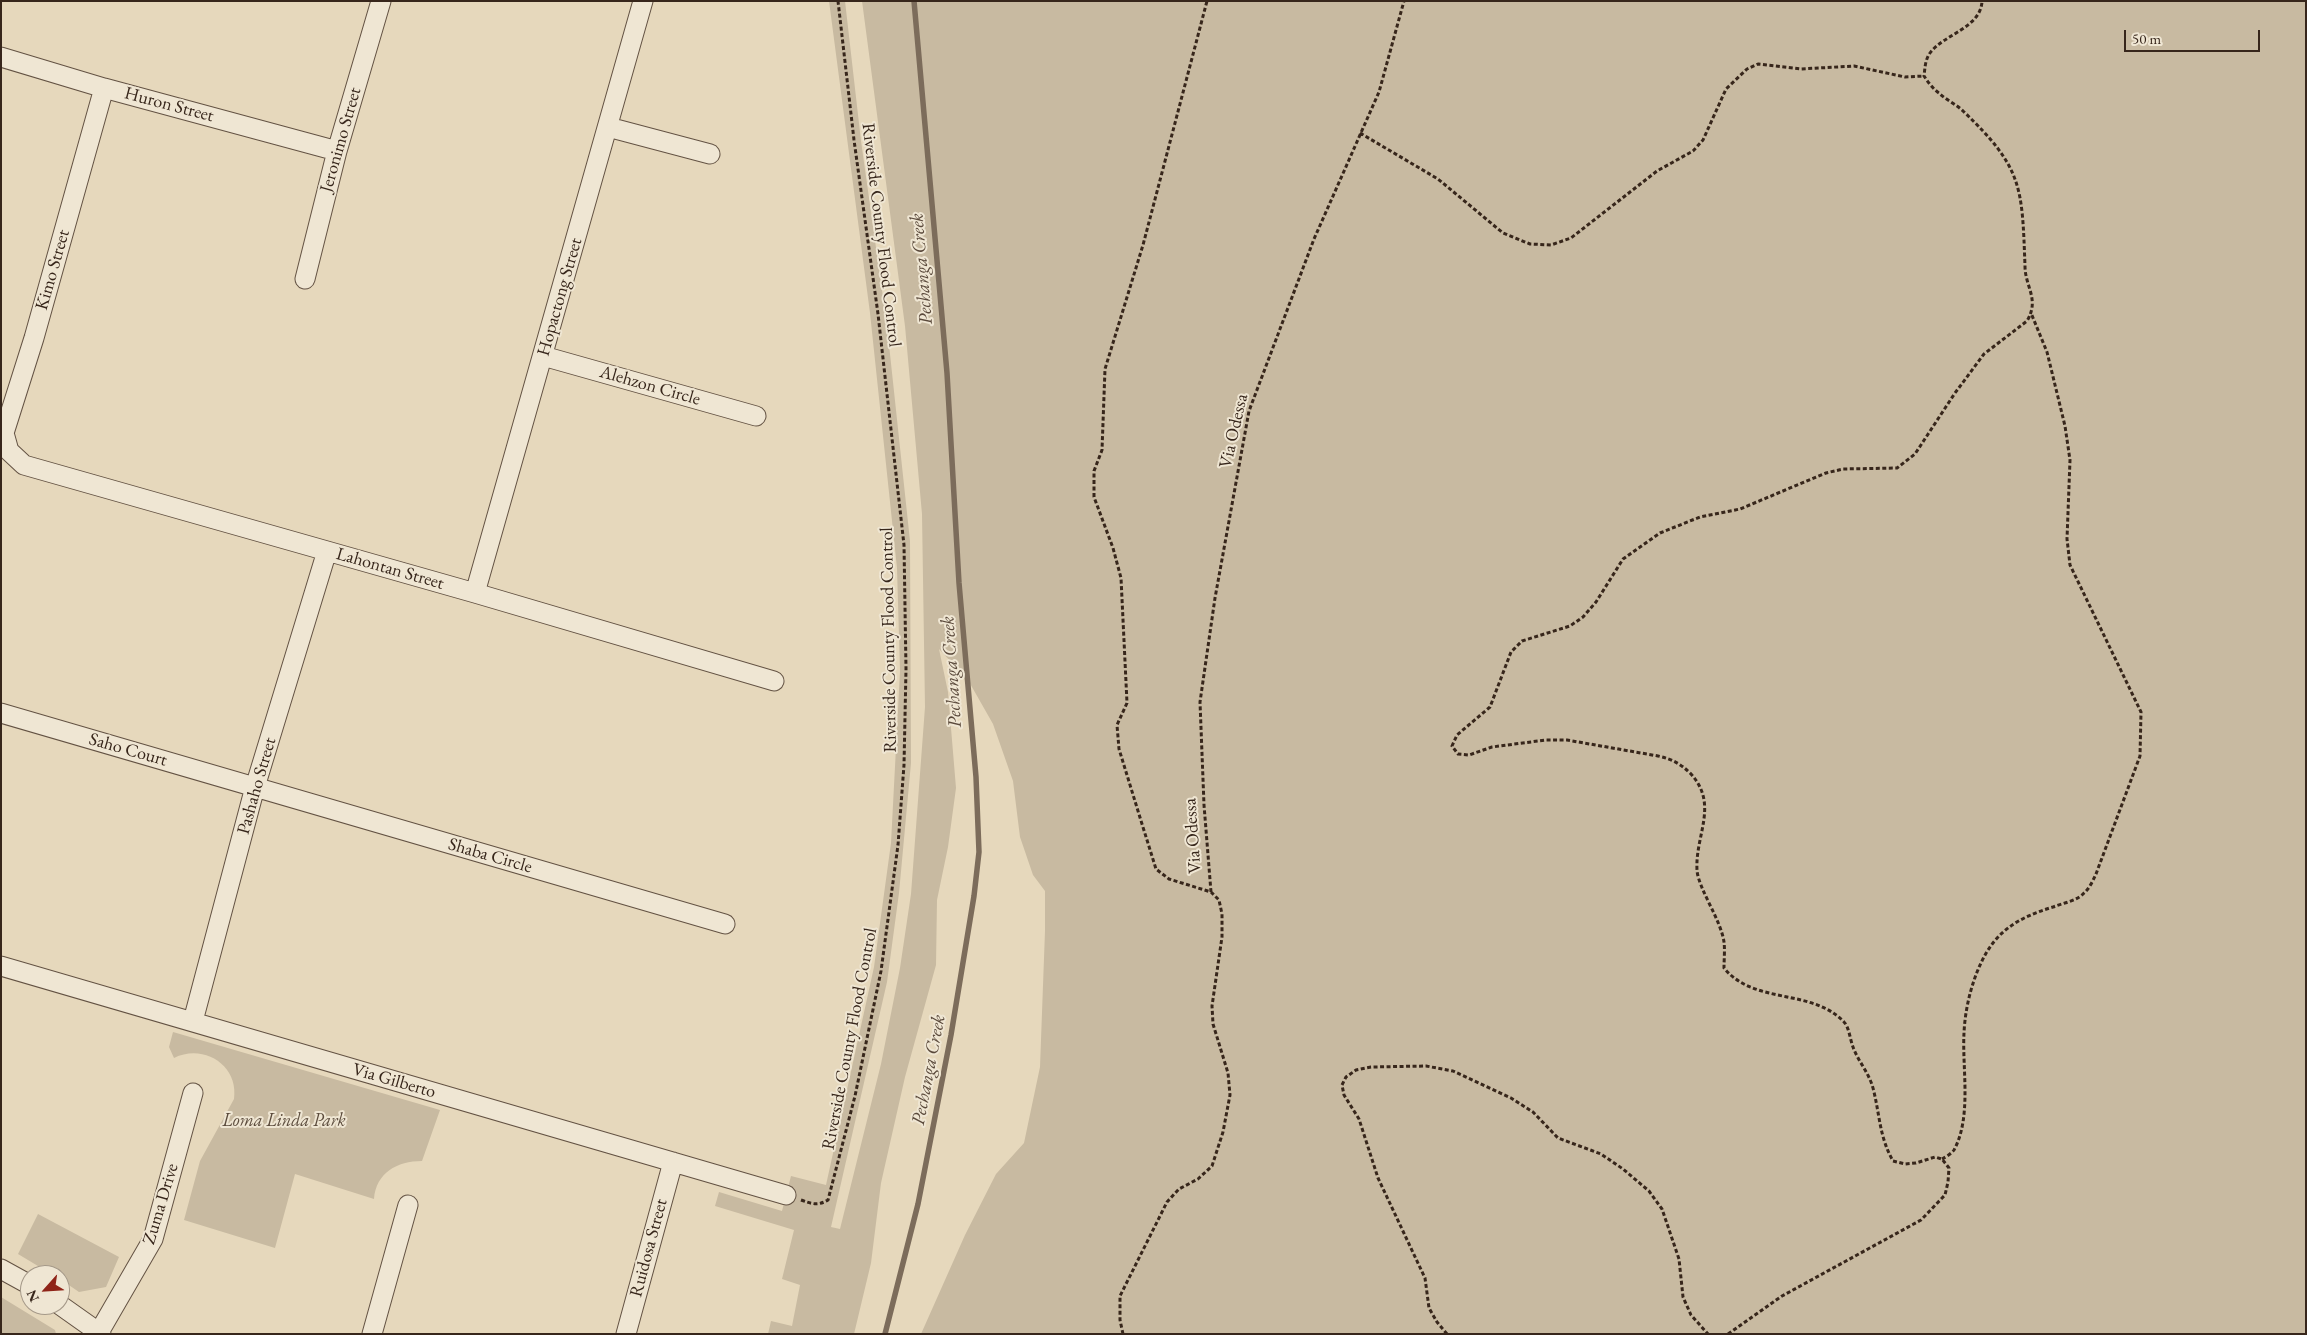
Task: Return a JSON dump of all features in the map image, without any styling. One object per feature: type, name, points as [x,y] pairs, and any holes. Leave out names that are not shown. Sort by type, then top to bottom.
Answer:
[{"type":"street","name":"Jeronimo Street","points":[[305,279],[337,151],[381,1]]},
{"type":"street","name":"Hopactong Street","points":[[475,593],[643,1]]},
{"type":"street","name":"Huron Street","points":[[1,57],[104,88],[337,151]]},
{"type":"street","name":"Kimo Street","points":[[9,451],[4,433],[34,338],[104,88]]},
{"type":"street","points":[[608,127],[710,154]]},
{"type":"street","name":"Alehzon Circle","points":[[543,356],[756,416]]},
{"type":"street","name":"Lahontan Street","points":[[9,451],[24,465],[475,593],[774,681]]},
{"type":"street","name":"Pashaho Street","points":[[193,1022],[255,787],[327,551]]},
{"type":"street","name":"Saho Court","points":[[1,712],[255,787]]},
{"type":"street","name":"Shaba Circle","points":[[255,787],[725,924]]},
{"type":"street","name":"Via Gilberto","points":[[1,966],[786,1195]]},
{"type":"street","name":"Zuma Drive","points":[[99,1333],[153,1240],[193,1093]]},
{"type":"street","name":"Ruidosa Street","points":[[626,1334],[673,1162]]},
{"type":"street","points":[[372,1334],[408,1205]]},
{"type":"street","points":[[1,1269],[20,1279]]},
{"type":"street","points":[[70,1312],[99,1333]]},
{"type":"path","name":"Riverside County Flood Control","points":[[786,1195],[814,1205],[828,1200],[832,1190],[855,1096],[881,971],[898,845],[904,766],[906,669],[904,545],[878,314],[854,140],[838,1]]},
{"type":"path","points":[[1123,1334],[1120,1320],[1120,1296],[1167,1202],[1179,1189],[1198,1179],[1212,1166],[1223,1132],[1230,1095],[1228,1073],[1213,1024],[1212,1006],[1222,937],[1222,914],[1219,900],[1211,892],[1169,879],[1156,869],[1119,749],[1117,725],[1127,703],[1121,578],[1113,548],[1094,497],[1094,471],[1102,450],[1105,369],[1143,246],[1207,1]]},
{"type":"path","name":"Via Odessa","points":[[1211,892],[1204,805],[1200,702],[1215,598],[1250,411],[1314,239],[1378,92],[1404,1]]},
{"type":"path","points":[[1942,1159],[1954,1151],[1962,1124],[1965,1082],[1964,1032],[1971,991],[1981,963],[1994,939],[2012,924],[2044,909],[2070,901],[2083,894],[2090,886],[2140,756],[2141,712],[2070,565],[2067,539],[2070,460],[2065,426],[2047,352],[2031,313],[2032,294],[2025,269],[2022,198],[2014,174],[1997,146],[1961,110],[1937,92],[1924,76],[1925,63],[1931,52],[1976,17],[1982,7],[1982,1]]},
{"type":"path","points":[[1360,133],[1438,179],[1503,233],[1530,244],[1551,245],[1571,238],[1657,171],[1693,152],[1703,140],[1726,89],[1747,69],[1758,64],[1801,69],[1854,66],[1905,77],[1924,76]]},
{"type":"path","points":[[1728,1334],[1782,1296],[1921,1220],[1944,1195],[1948,1182],[1949,1168],[1942,1159],[1935,1157],[1916,1163],[1904,1164],[1893,1161],[1884,1144],[1873,1086],[1853,1048],[1846,1023],[1820,1006],[1743,986],[1724,968],[1724,942],[1697,871],[1705,816],[1705,798],[1699,783],[1686,769],[1673,760],[1658,756],[1568,740],[1519,742],[1492,746],[1469,755],[1458,754],[1452,746],[1458,735],[1490,707],[1511,652],[1522,641],[1570,626],[1583,617],[1596,602],[1623,558],[1660,533],[1700,517],[1740,510],[1826,473],[1843,469],[1897,468],[1914,454],[1984,354],[2017,330],[2031,313]]},
{"type":"path","points":[[1447,1334],[1429,1308],[1424,1278],[1378,1178],[1359,1119],[1344,1095],[1342,1085],[1346,1076],[1356,1070],[1371,1067],[1426,1066],[1453,1071],[1511,1098],[1533,1112],[1558,1138],[1601,1154],[1623,1169],[1650,1191],[1662,1209],[1679,1259],[1683,1297],[1691,1315],[1708,1334]]},
{"type":"green space","points":[[829,1],[845,1],[861,141],[887,326],[910,541],[911,763],[899,893],[887,982],[831,1227],[840,1229],[881,1064],[900,968],[911,894],[925,707],[922,514],[905,326],[862,1],[2306,1],[2306,1334],[921,1334],[965,1235],[996,1174],[1024,1143],[1040,1067],[1045,931],[1045,891],[1033,875],[1020,837],[1013,781],[993,724],[968,680],[939,649],[948,692],[956,788],[948,847],[937,900],[936,965],[905,1077],[881,1183],[871,1263],[854,1334],[768,1334],[771,1321],[792,1326],[800,1285],[782,1279],[794,1230],[715,1206],[719,1192],[782,1211],[791,1176],[826,1185],[874,967],[891,843],[900,671],[897,568],[870,313]]},
{"type":"green space","name":"Loma Linda Park","points":[[173,1032],[440,1110],[422,1161],[404,1163],[389,1170],[379,1182],[374,1199],[295,1174],[275,1248],[184,1220],[200,1161],[234,1099],[234,1087],[231,1077],[217,1060],[197,1053],[185,1054],[174,1058],[169,1047]]},
{"type":"green space","points":[[38,1214],[119,1257],[106,1287],[79,1292],[70,1286],[70,1265],[36,1265],[18,1254]]},
{"type":"green space","points":[[1,1297],[20,1309],[20,1315],[30,1315],[55,1330],[56,1334],[1,1334]]},
{"type":"waterway","name":"Pechanga Creek","points":[[885,1334],[918,1204],[951,1035],[974,896],[979,852],[976,777],[959,583],[947,373],[914,1]]}]
